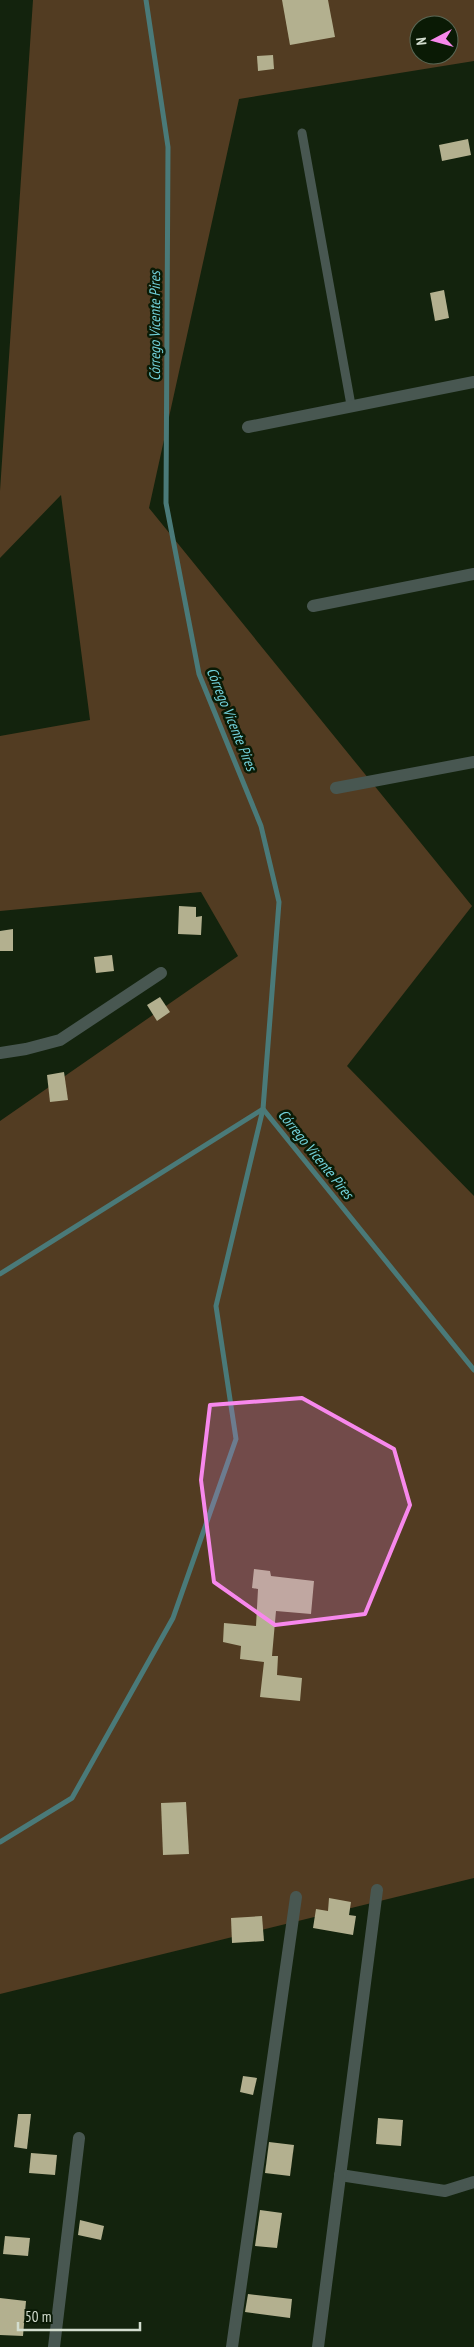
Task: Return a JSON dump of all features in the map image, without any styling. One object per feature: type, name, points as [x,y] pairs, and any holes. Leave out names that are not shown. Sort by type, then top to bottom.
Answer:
[{"type":"street","points":[[248,427],[351,404],[474,382]]},
{"type":"street","points":[[313,606],[474,574]]},
{"type":"street","points":[[336,788],[474,762]]},
{"type":"street","points":[[0,1053],[26,1049],[60,1040],[161,973]]},
{"type":"street","points":[[318,2347],[376,1890]]},
{"type":"street","points":[[232,2347],[296,1897]]},
{"type":"street","points":[[54,2347],[79,2138]]},
{"type":"street","points":[[340,2175],[445,2191],[474,2182]]},
{"type":"lane","points":[[302,133],[351,404]]},
{"type":"highlighted area","points":[[302,1398],[394,1449],[410,1505],[365,1614],[275,1625],[214,1582],[201,1480],[210,1405]]},
{"type":"shaded area","points":[[33,0],[474,0],[474,61],[459,63],[459,15],[409,15],[409,65],[449,65],[239,99],[149,508],[472,906],[347,1066],[474,1196],[474,1878],[0,1994],[0,1121],[238,956],[201,892],[0,911],[0,736],[90,720],[61,495],[0,558],[0,491]]},
{"type":"building","points":[[282,0],[328,0],[335,37],[290,45]]},
{"type":"building","points":[[273,55],[274,69],[258,71],[257,56]]},
{"type":"building","points":[[468,139],[471,155],[442,161],[439,145]]},
{"type":"building","points":[[444,290],[449,318],[435,321],[430,293]]},
{"type":"building","points":[[179,906],[196,907],[196,917],[202,916],[201,935],[178,934]]},
{"type":"building","points":[[13,929],[13,951],[0,951],[0,931]]},
{"type":"building","points":[[112,955],[114,971],[96,973],[94,957]]},
{"type":"building","points":[[160,997],[170,1012],[157,1021],[147,1005]]},
{"type":"building","points":[[64,1072],[68,1100],[50,1102],[47,1075]]},
{"type":"building","points":[[254,1569],[270,1571],[271,1576],[314,1581],[311,1614],[276,1611],[272,1656],[278,1656],[277,1675],[302,1678],[300,1701],[260,1697],[264,1662],[240,1659],[241,1646],[223,1642],[224,1623],[256,1626],[258,1589],[252,1588]]},
{"type":"building","points":[[186,1802],[189,1854],[163,1855],[161,1803]]},
{"type":"building","points":[[329,1898],[351,1902],[349,1915],[356,1916],[353,1935],[313,1928],[316,1909],[328,1911]]},
{"type":"building","points":[[262,1916],[264,1941],[232,1943],[231,1918]]},
{"type":"building","points":[[243,2076],[257,2078],[253,2095],[240,2092]]},
{"type":"building","points":[[18,2114],[31,2114],[27,2149],[14,2147]]},
{"type":"building","points":[[378,2118],[403,2120],[401,2146],[376,2144]]},
{"type":"building","points":[[269,2142],[294,2145],[290,2176],[265,2173]]},
{"type":"building","points":[[31,2153],[57,2155],[55,2175],[29,2173]]},
{"type":"building","points":[[260,2210],[282,2213],[277,2248],[255,2246]]},
{"type":"building","points":[[80,2220],[104,2226],[101,2240],[78,2235]]},
{"type":"building","points":[[5,2236],[30,2238],[28,2256],[3,2254]]},
{"type":"building","points":[[248,2294],[292,2299],[290,2318],[245,2312]]},
{"type":"building","points":[[0,2298],[26,2301],[23,2336],[0,2335]]},
{"type":"waterway","name":"Córrego Vicente Pires","points":[[146,0],[168,147],[166,503],[199,674],[261,826],[279,902],[263,1109],[474,1370]]},
{"type":"waterway","points":[[0,1274],[263,1109]]},
{"type":"waterway","points":[[0,1842],[72,1798],[173,1618],[236,1439],[216,1306],[263,1109]]}]
